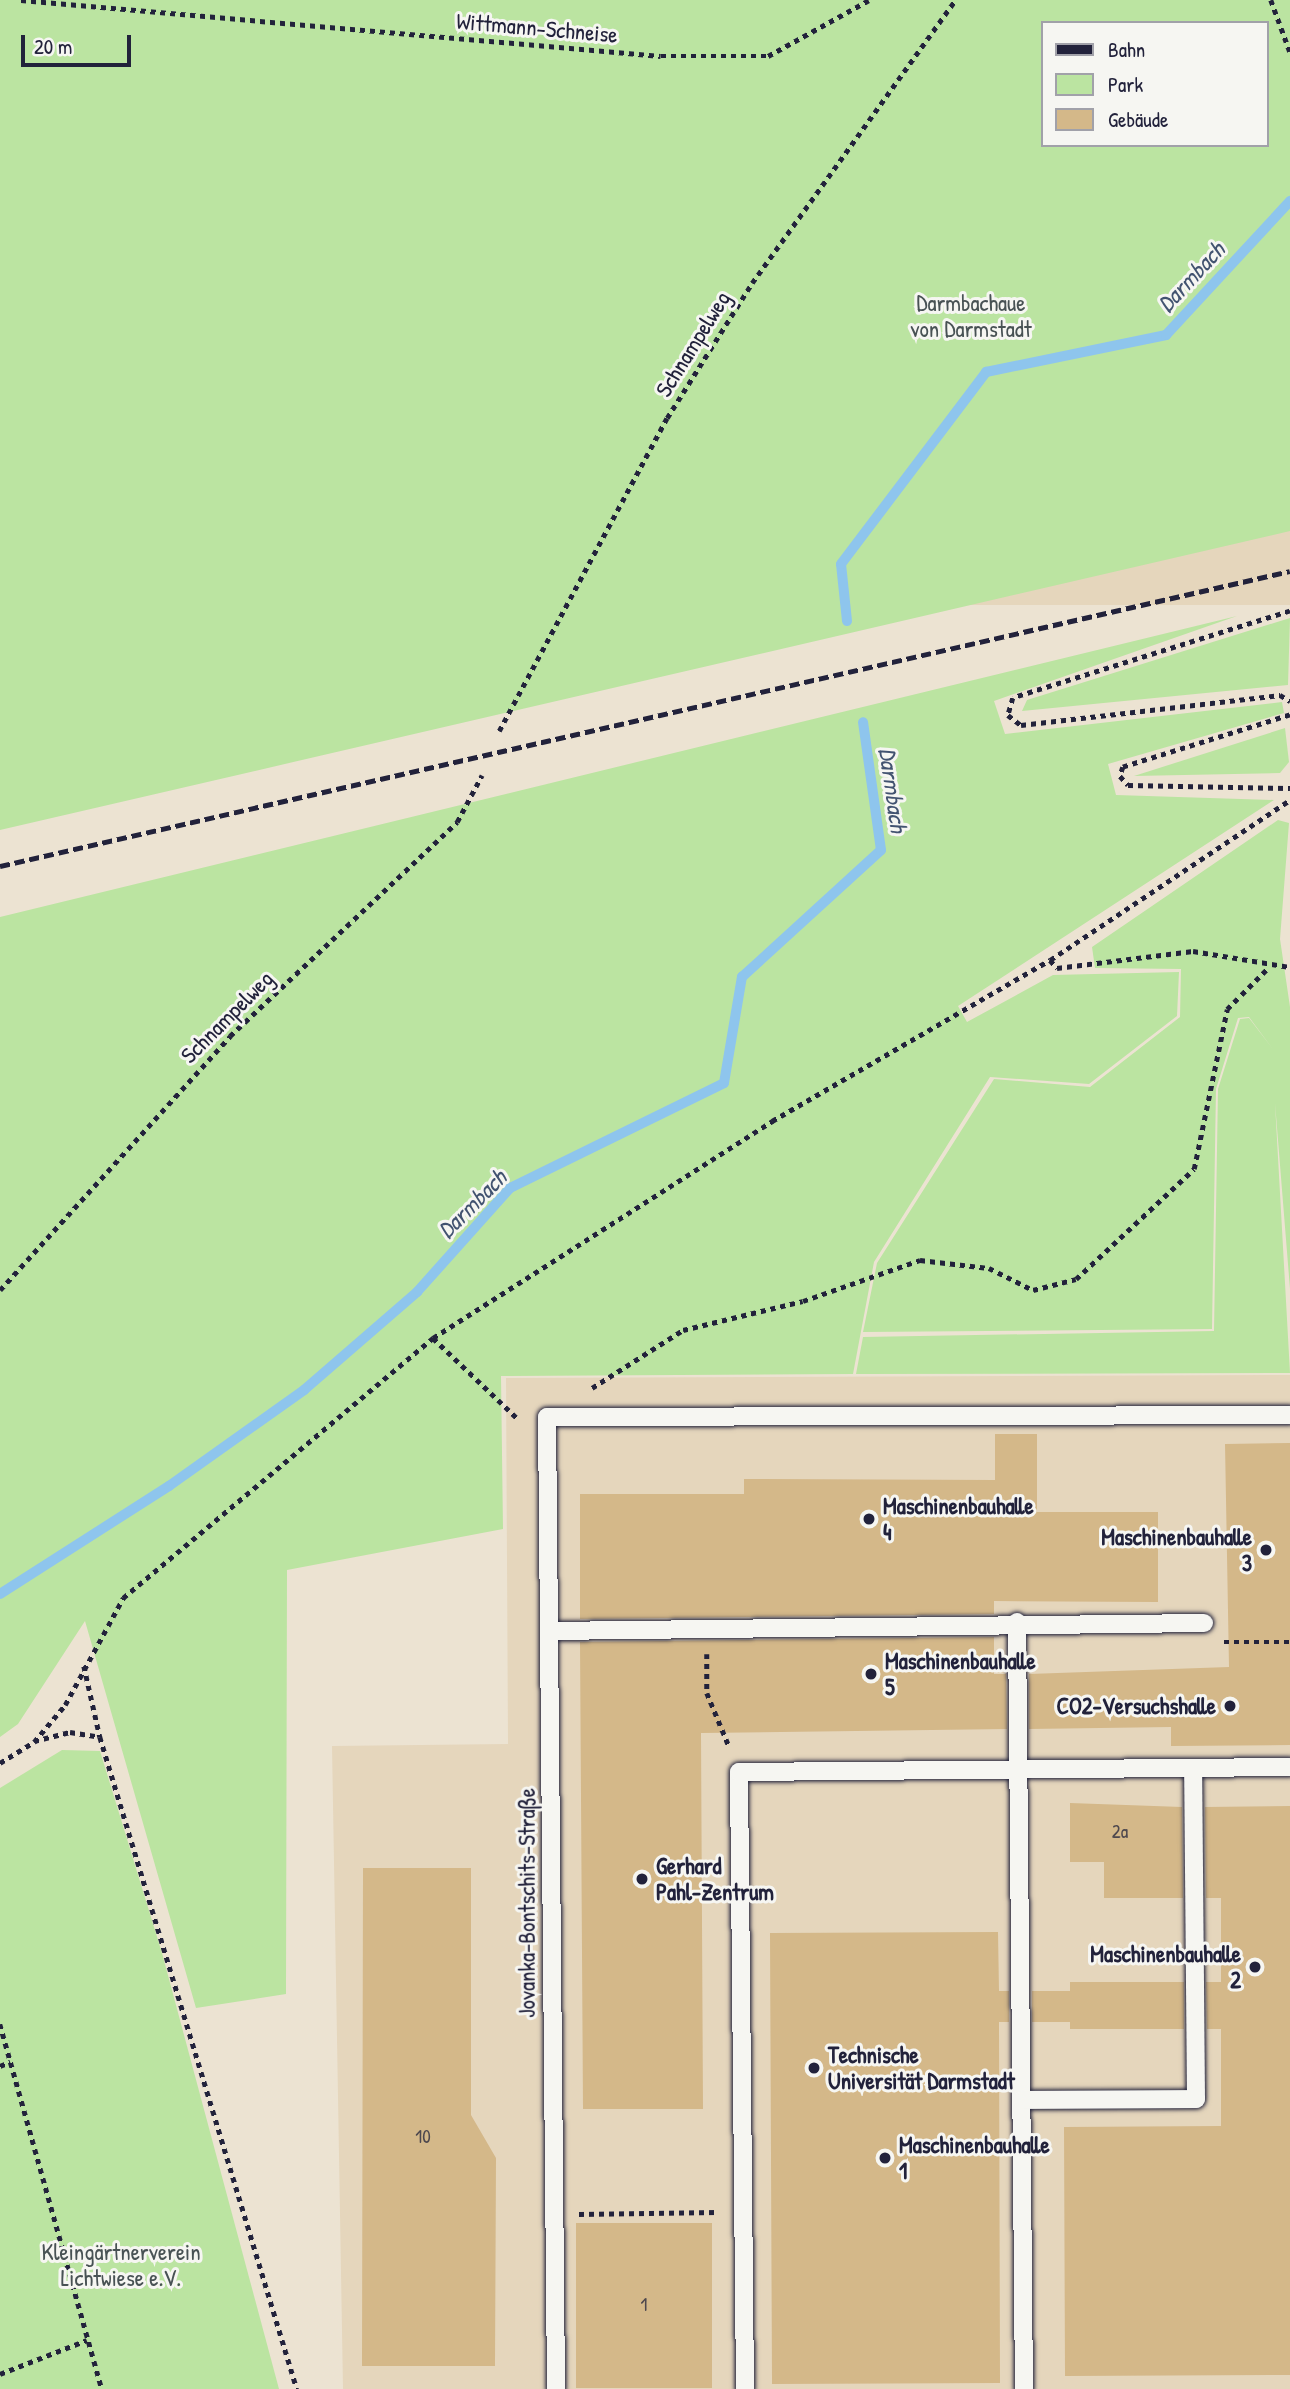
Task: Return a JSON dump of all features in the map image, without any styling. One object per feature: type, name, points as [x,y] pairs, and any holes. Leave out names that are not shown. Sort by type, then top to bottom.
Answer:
[{"type":"lane","points":[[547,1417],[1290,1415]]},
{"type":"lane","name":"Jovanka-Bontschits-Straße","points":[[547,1417],[556,2389]]},
{"type":"lane","points":[[1017,1622],[1024,2389]]},
{"type":"lane","points":[[549,1631],[1017,1622],[1204,1623]]},
{"type":"lane","points":[[745,2389],[740,1772],[1290,1767]]},
{"type":"lane","points":[[1022,2100],[1196,2099],[1193,1768]]},
{"type":"path","name":"Wittmann-Schneise","points":[[20,0],[661,56],[768,55],[869,0]]},
{"type":"path","name":"Schnampelweg","points":[[499,731],[667,418],[752,283],[955,0]]},
{"type":"path","points":[[1271,0],[1290,52]]},
{"type":"path","points":[[1290,611],[1013,698],[1008,715],[1021,725],[1280,695],[1290,701]]},
{"type":"path","points":[[1290,715],[1123,767],[1120,776],[1128,785],[1290,788]]},
{"type":"path","name":"Schnampelweg","points":[[0,1290],[230,1036],[457,822],[482,775]]},
{"type":"path","points":[[0,1763],[33,1742],[65,1705],[84,1665],[123,1598],[433,1338],[772,1121],[1050,960],[1290,800]]},
{"type":"path","points":[[1050,960],[1057,968],[1193,951],[1269,967],[1290,967]]},
{"type":"path","points":[[433,1338],[517,1420],[547,1417],[683,1330],[803,1301],[919,1260],[989,1268],[1033,1290],[1076,1279],[1194,1169],[1227,1009],[1269,967]]},
{"type":"path","points":[[1204,1623],[1224,1642],[1290,1642]]},
{"type":"path","points":[[706,1644],[707,1693],[740,1772]]},
{"type":"path","points":[[84,1665],[100,1737],[297,2389]]},
{"type":"path","points":[[33,1742],[70,1732],[100,1737]]},
{"type":"path","points":[[0,2024],[102,2389]]},
{"type":"path","points":[[0,2066],[10,2062]]},
{"type":"path","points":[[554,2214],[743,2212]]},
{"type":"path","points":[[0,2374],[87,2340]]},
{"type":"shaded area","points":[[0,531],[1290,531],[1290,605],[0,605]]},
{"type":"shaded area","name":"Technische Universität Darmstadt","points":[[1290,1375],[1290,2389],[343,2389],[332,1746],[508,1744],[506,1378]]},
{"type":"green space","name":"Darmbachaue von Darmstadt","points":[[0,0],[1290,0],[1290,531],[0,830]]},
{"type":"green space","points":[[1237,616],[994,701],[1005,734],[1282,702],[1284,713],[1108,764],[1116,795],[1274,800],[958,1006],[967,1022],[1053,975],[1179,972],[1177,1016],[1089,1084],[990,1077],[874,1262],[853,1374],[501,1376],[503,1529],[287,1570],[286,1994],[196,2008],[85,1621],[18,1724],[0,1737],[0,917]]},
{"type":"green space","points":[[1290,618],[1288,685],[1022,711],[1027,700]]},
{"type":"green space","points":[[1285,728],[1289,762],[1280,773],[1134,776]]},
{"type":"green space","points":[[1278,820],[1289,823],[1280,939],[1290,1007],[1290,1289],[1275,1103],[1290,1373],[856,1374],[863,1337],[1214,1331],[1218,1089],[1240,1019],[1249,1018],[1272,1048],[1249,1017],[1238,1018],[1216,1089],[1212,1329],[863,1332],[877,1263],[994,1079],[1090,1087],[1180,1017],[1181,969],[1095,968],[1092,947]]},
{"type":"green space","name":"Kleingärtnerverein Lichtwiese e.V.","points":[[62,1750],[100,1751],[162,1953],[279,2389],[0,2389],[0,1788]]},
{"type":"building","name":"Maschinenbauhalle 4","points":[[995,1434],[1037,1434],[1037,1512],[1158,1512],[1158,1602],[994,1601],[994,1614],[580,1619],[580,1494],[744,1494],[744,1479],[995,1480]]},
{"type":"building","points":[[1290,1443],[1290,1745],[1171,1746],[1171,1727],[1029,1729],[1029,1674],[1229,1667],[1225,1444]]},
{"type":"building","name":"Gerhard Pahl-Zentrum","points":[[994,1637],[994,1674],[1006,1674],[1007,1729],[701,1733],[703,2109],[583,2109],[580,1642]]},
{"type":"building","points":[[1070,1803],[1182,1807],[1183,1898],[1104,1898],[1104,1862],[1070,1862]]},
{"type":"building","name":"Maschinenbauhalle 2","points":[[1290,1806],[1290,2375],[1065,2376],[1064,2127],[1221,2126],[1221,2029],[1207,2029],[1206,1982],[1221,1982],[1221,1898],[1206,1898],[1205,1807]]},
{"type":"building","points":[[363,1868],[471,1868],[471,2115],[496,2158],[495,2366],[362,2366]]},
{"type":"building","name":"Maschinenbauhalle 1","points":[[998,1932],[999,1991],[1009,1991],[1009,2022],[999,2022],[1000,2383],[772,2384],[770,1933]]},
{"type":"building","points":[[1070,1982],[1184,1982],[1184,2029],[1070,2029],[1070,2022],[1032,2022],[1032,1991],[1070,1991]]},
{"type":"building","points":[[576,2223],[712,2223],[712,2388],[576,2388]]},
{"type":"waterway","name":"Darmbach","points":[[847,621],[841,564],[986,372],[1166,335],[1290,201]]},
{"type":"waterway","name":"Darmbach","points":[[0,1594],[169,1486],[304,1390],[417,1292],[510,1188],[724,1083],[742,977],[881,850],[863,722]]},
{"type":"railway","points":[[0,866],[1290,571]]},
{"type":"place","name":"Maschinenbauhalle 4","points":[[869,1519]]},
{"type":"place","name":"Maschinenbauhalle 3","points":[[1266,1550]]},
{"type":"place","name":"Maschinenbauhalle 5","points":[[871,1674]]},
{"type":"place","name":"CO2-Versuchshalle","points":[[1230,1706]]},
{"type":"place","name":"Gerhard Pahl-Zentrum","points":[[642,1879]]},
{"type":"place","name":"Maschinenbauhalle 2","points":[[1255,1967]]},
{"type":"place","name":"Technische Universität Darmstadt","points":[[814,2068]]},
{"type":"place","name":"Maschinenbauhalle 1","points":[[885,2158]]}]
